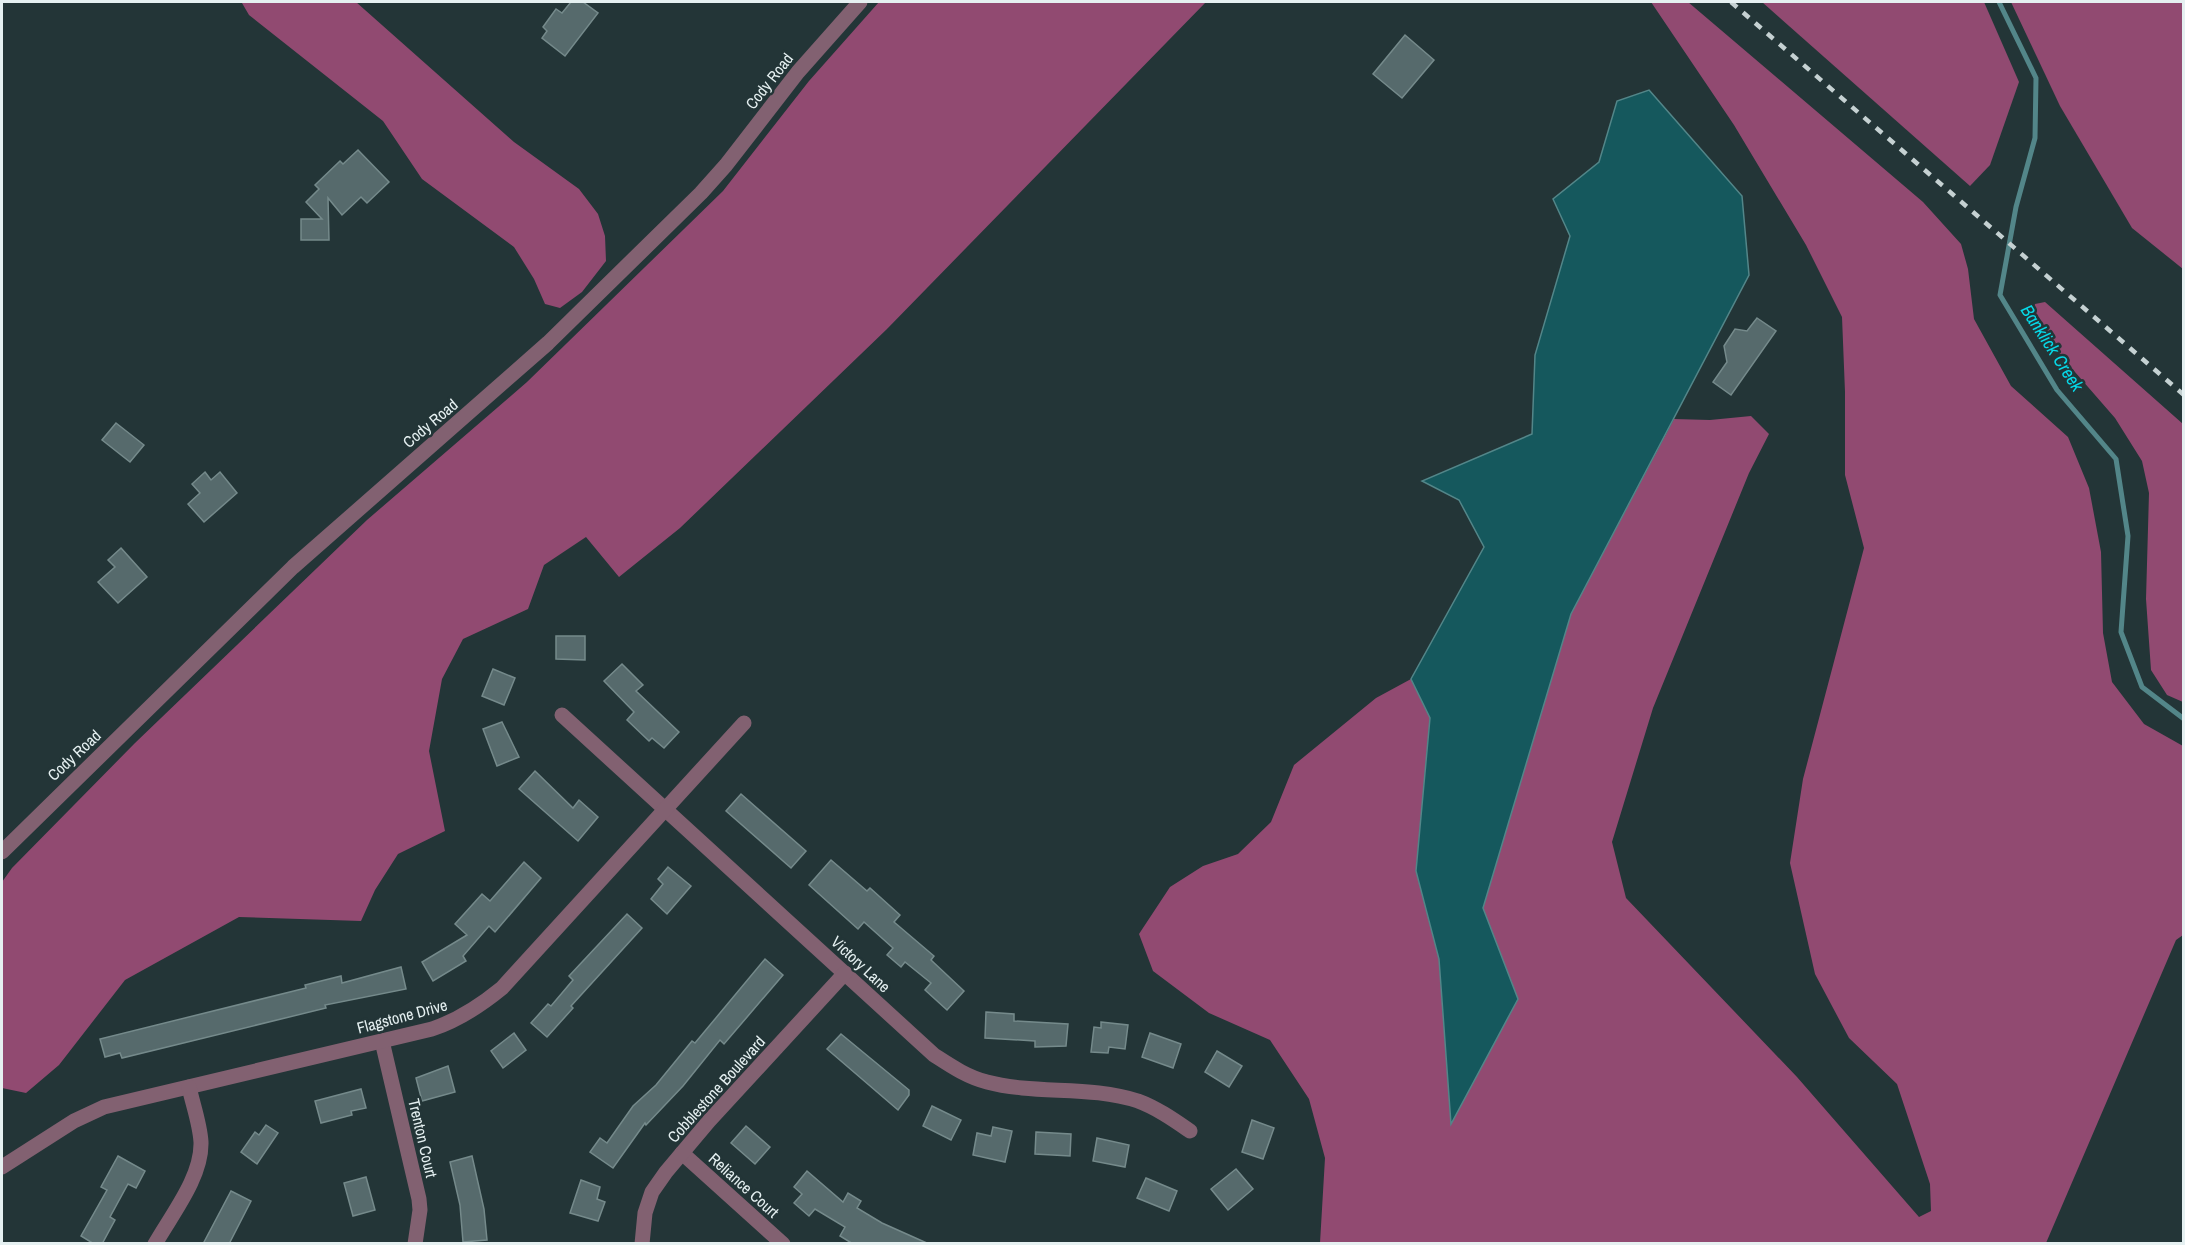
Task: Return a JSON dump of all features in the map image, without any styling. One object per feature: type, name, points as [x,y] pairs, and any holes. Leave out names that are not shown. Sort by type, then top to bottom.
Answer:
[{"type":"street","name":"Cody Road","points":[[2,852],[293,567],[548,344],[726,165],[798,72],[860,2]]},
{"type":"street","name":"Victory Lane","points":[[562,716],[934,1055],[960,1072],[986,1082],[1034,1090],[1102,1094],[1138,1101],[1168,1116],[1190,1131]]},
{"type":"street","name":"Flagstone Drive","points":[[2,1167],[74,1120],[104,1107],[382,1041],[454,1021],[483,1004],[502,988],[744,723]]},
{"type":"street","name":"Cobblestone Boulevard","points":[[642,1244],[642,1229],[652,1192],[682,1153],[845,973]]},
{"type":"street","name":"Trenton Court","points":[[382,1041],[419,1199],[420,1210],[415,1244]]},
{"type":"street","points":[[155,1244],[192,1179],[198,1161],[199,1131],[189,1087]]},
{"type":"street","name":"Reliance Court","points":[[682,1153],[783,1244]]},
{"type":"shaded area","points":[[356,2],[514,142],[579,189],[598,214],[605,236],[606,261],[582,292],[560,308],[545,304],[534,279],[514,247],[422,179],[383,121],[249,15],[242,3]]},
{"type":"shaded area","points":[[879,2],[1206,2],[887,329],[680,528],[619,577],[586,537],[544,565],[528,609],[463,639],[442,679],[429,751],[445,831],[398,854],[375,890],[361,921],[239,917],[125,980],[59,1065],[26,1093],[2,1088],[2,882],[12,868],[135,743],[367,520],[527,382],[723,191],[809,81]]},
{"type":"shaded area","points":[[1651,2],[1688,2],[1923,202],[1961,244],[1968,269],[1974,319],[2011,386],[2068,437],[2089,488],[2101,552],[2103,633],[2112,682],[2144,724],[2183,746],[2183,935],[2176,940],[2046,1243],[1320,1243],[1325,1158],[1309,1099],[1270,1040],[1209,1013],[1153,971],[1139,934],[1170,887],[1203,866],[1238,854],[1271,822],[1294,765],[1376,698],[1411,679],[1430,718],[1416,871],[1439,959],[1451,1122],[1518,999],[1483,908],[1571,614],[1674,419],[1710,420],[1751,416],[1769,434],[1749,473],[1653,708],[1612,842],[1626,898],[1797,1077],[1919,1217],[1931,1211],[1930,1184],[1897,1084],[1849,1038],[1815,974],[1790,863],[1803,779],[1864,548],[1845,475],[1842,317],[1806,245],[1734,125]]},
{"type":"shaded area","points":[[1762,2],[1984,2],[2019,82],[1990,165],[1970,186]]},
{"type":"shaded area","points":[[2011,2],[2183,2],[2183,269],[2132,228],[2060,106]]},
{"type":"shaded area","points":[[2045,302],[2183,424],[2183,702],[2167,695],[2151,670],[2146,599],[2149,493],[2142,461],[2115,418],[2048,341],[2032,313],[2035,304]]},
{"type":"water","points":[[1649,90],[1742,196],[1749,275],[1571,614],[1483,908],[1518,999],[1451,1124],[1439,959],[1416,871],[1430,718],[1411,679],[1484,547],[1459,500],[1422,481],[1532,434],[1535,355],[1570,236],[1553,199],[1599,162],[1617,101]]},
{"type":"building","points":[[571,2],[583,2],[598,13],[565,56],[542,38],[547,31],[543,27],[556,9],[562,13]]},
{"type":"building","points":[[1405,35],[1434,60],[1402,98],[1373,74]]},
{"type":"building","points":[[358,150],[389,182],[367,203],[361,197],[342,215],[328,198],[329,240],[301,240],[301,219],[322,219],[306,202],[319,189],[315,185],[340,161],[343,164]]},
{"type":"building","points":[[1757,318],[1776,331],[1731,395],[1713,382],[1727,362],[1724,346],[1735,329],[1747,331]]},
{"type":"building","points":[[116,423],[144,445],[130,462],[102,440]]},
{"type":"building","points":[[205,472],[211,480],[220,472],[237,493],[204,522],[188,504],[200,493],[192,484]]},
{"type":"building","points":[[121,548],[147,577],[118,603],[98,582],[115,567],[108,560]]},
{"type":"building","points":[[556,636],[585,636],[585,660],[556,659]]},
{"type":"building","points":[[622,664],[643,685],[636,691],[679,732],[664,748],[652,738],[649,741],[627,720],[634,712],[604,681]]},
{"type":"building","points":[[493,669],[515,678],[504,705],[482,696]]},
{"type":"building","points":[[502,722],[519,757],[497,766],[483,729]]},
{"type":"building","points":[[535,771],[573,808],[579,800],[598,817],[578,841],[519,789]]},
{"type":"building","points":[[741,794],[806,851],[791,868],[726,811]]},
{"type":"building","points":[[831,860],[867,891],[870,888],[900,915],[894,922],[934,956],[931,960],[964,991],[947,1010],[925,990],[931,983],[905,962],[901,967],[887,955],[893,948],[864,922],[858,929],[809,885]]},
{"type":"building","points":[[524,862],[541,878],[495,932],[489,926],[463,956],[466,961],[433,981],[422,962],[467,935],[455,924],[482,894],[490,901]]},
{"type":"building","points":[[668,867],[691,886],[667,914],[651,899],[663,884],[658,879]]},
{"type":"building","points":[[627,914],[642,928],[571,1006],[573,1008],[547,1037],[531,1023],[548,1004],[551,1006],[573,980],[569,976]]},
{"type":"building","points":[[765,959],[783,975],[724,1044],[720,1040],[683,1086],[646,1125],[645,1123],[613,1168],[590,1152],[600,1138],[607,1143],[633,1106],[656,1085],[692,1041],[695,1043]]},
{"type":"building","points":[[401,967],[406,989],[325,1005],[326,1008],[122,1058],[120,1053],[105,1057],[100,1039],[306,988],[305,985],[341,976],[342,983]]},
{"type":"building","points":[[986,1012],[1014,1014],[1014,1021],[1068,1024],[1066,1046],[1035,1047],[1035,1041],[985,1038]]},
{"type":"building","points":[[1101,1022],[1128,1025],[1125,1049],[1109,1047],[1108,1053],[1091,1052],[1094,1027],[1101,1028]]},
{"type":"building","points":[[514,1033],[526,1050],[503,1068],[491,1051]]},
{"type":"building","points":[[1150,1033],[1181,1044],[1173,1068],[1142,1057]]},
{"type":"building","points":[[841,1034],[909,1090],[909,1095],[898,1110],[827,1049]]},
{"type":"building","points":[[1217,1051],[1242,1066],[1229,1087],[1205,1072]]},
{"type":"building","points":[[448,1066],[455,1092],[422,1101],[416,1078]]},
{"type":"building","points":[[361,1089],[366,1108],[351,1111],[352,1115],[321,1123],[315,1101]]},
{"type":"building","points":[[932,1106],[961,1120],[951,1140],[923,1126]]},
{"type":"building","points":[[1252,1120],[1274,1128],[1263,1159],[1242,1152]]},
{"type":"building","points":[[266,1125],[278,1133],[257,1164],[241,1152],[255,1132],[259,1135]]},
{"type":"building","points":[[746,1126],[770,1147],[755,1164],[731,1143]]},
{"type":"building","points":[[993,1127],[1012,1131],[1005,1162],[973,1155],[977,1133],[991,1136]]},
{"type":"building","points":[[1036,1132],[1071,1134],[1070,1156],[1035,1154]]},
{"type":"building","points":[[1097,1138],[1129,1145],[1125,1167],[1093,1161]]},
{"type":"building","points":[[118,1156],[145,1171],[136,1188],[128,1184],[110,1217],[115,1220],[102,1244],[94,1244],[81,1236],[107,1190],[101,1187]]},
{"type":"building","points":[[472,1156],[484,1209],[487,1240],[463,1242],[460,1205],[450,1162]]},
{"type":"building","points":[[1236,1169],[1253,1189],[1228,1210],[1211,1189]]},
{"type":"building","points":[[807,1171],[843,1202],[848,1193],[861,1201],[857,1208],[882,1223],[929,1244],[853,1244],[840,1236],[845,1227],[815,1209],[809,1216],[794,1203],[802,1194],[794,1187]]},
{"type":"building","points":[[366,1177],[375,1210],[353,1216],[344,1183]]},
{"type":"building","points":[[1146,1178],[1177,1191],[1169,1211],[1137,1198]]},
{"type":"building","points":[[581,1180],[600,1187],[597,1199],[605,1202],[598,1221],[570,1213]]},
{"type":"building","points":[[231,1191],[251,1201],[229,1244],[203,1244]]},
{"type":"waterway","name":"Banklick Creek","points":[[1999,2],[2036,78],[2035,138],[2016,207],[2000,295],[2057,390],[2116,459],[2128,536],[2121,632],[2142,687],[2184,719]]},
{"type":"railway","points":[[1731,2],[2184,395]]}]
